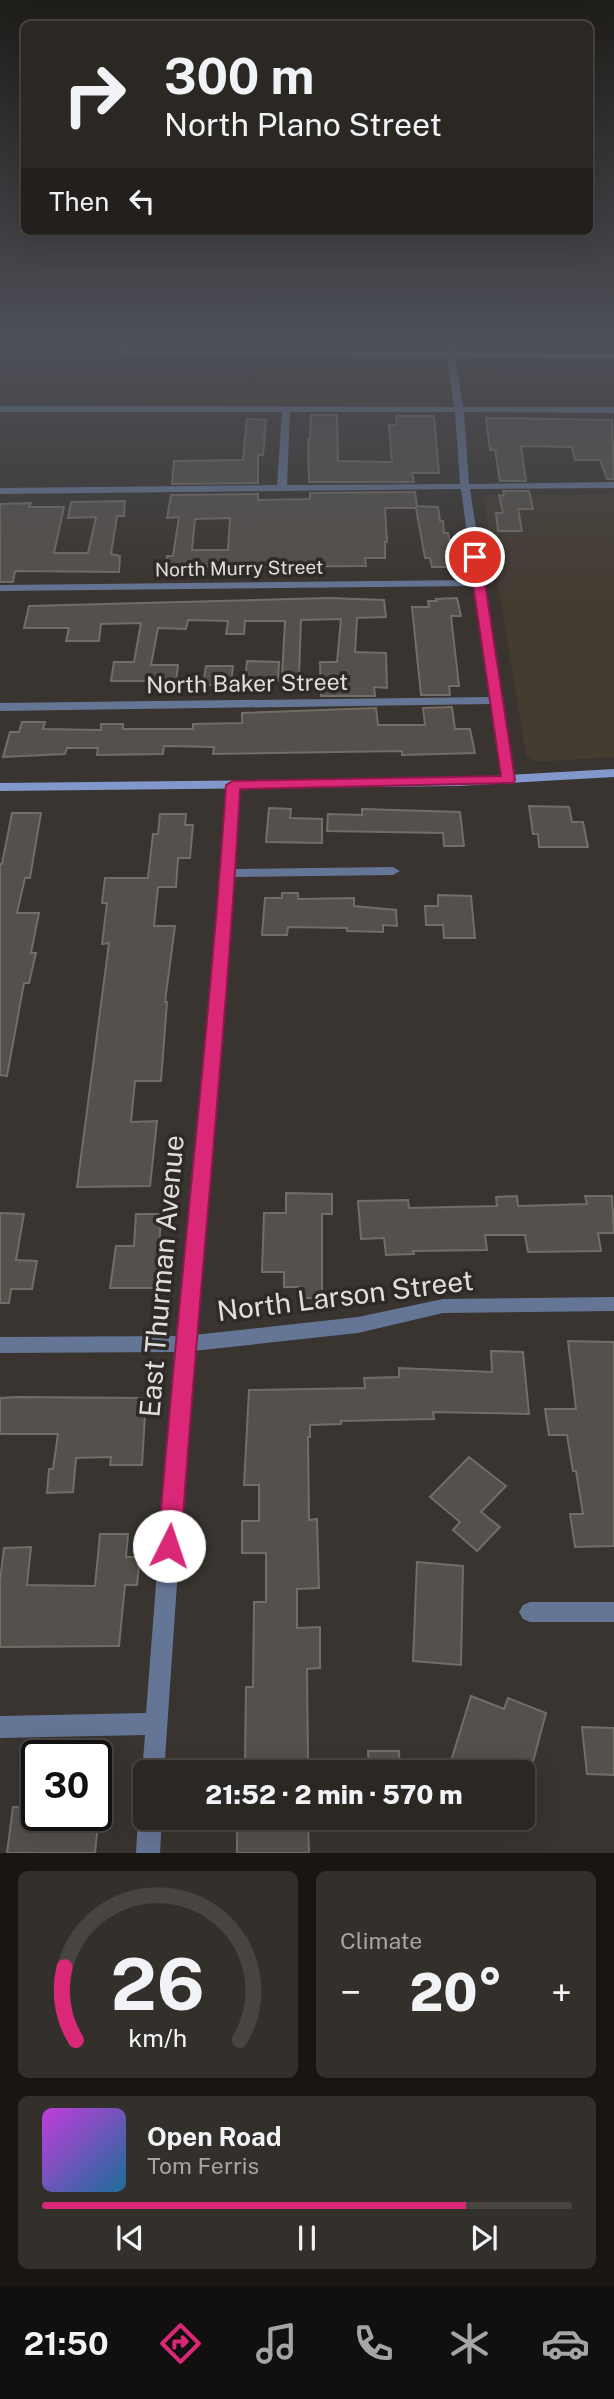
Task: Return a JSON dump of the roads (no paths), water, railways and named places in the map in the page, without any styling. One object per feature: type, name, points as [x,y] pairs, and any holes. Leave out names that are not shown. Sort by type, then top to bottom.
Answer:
[{"type":"main road","points":[[0,788],[508,780],[614,773]]},
{"type":"street","points":[[282,488],[285,427]]},
{"type":"street","points":[[460,427],[465,487],[508,780]]},
{"type":"street","points":[[0,491],[614,485]]},
{"type":"street","name":"North Murry Street","points":[[0,588],[478,583]]},
{"type":"street","name":"North Baker Street","points":[[0,707],[495,700]]},
{"type":"street","name":"East Thurman Avenue","points":[[154,1760],[184,1344],[228,873],[233,785]]},
{"type":"street","points":[[228,873],[393,871]]},
{"type":"street","name":"North Larson Street","points":[[0,1345],[184,1344],[358,1325],[443,1306],[614,1304]]},
{"type":"street","points":[[530,1612],[614,1612]]},
{"type":"street","points":[[0,1727],[156,1724]]},
{"type":"street","points":[[148,1853],[149,1830]]}]
